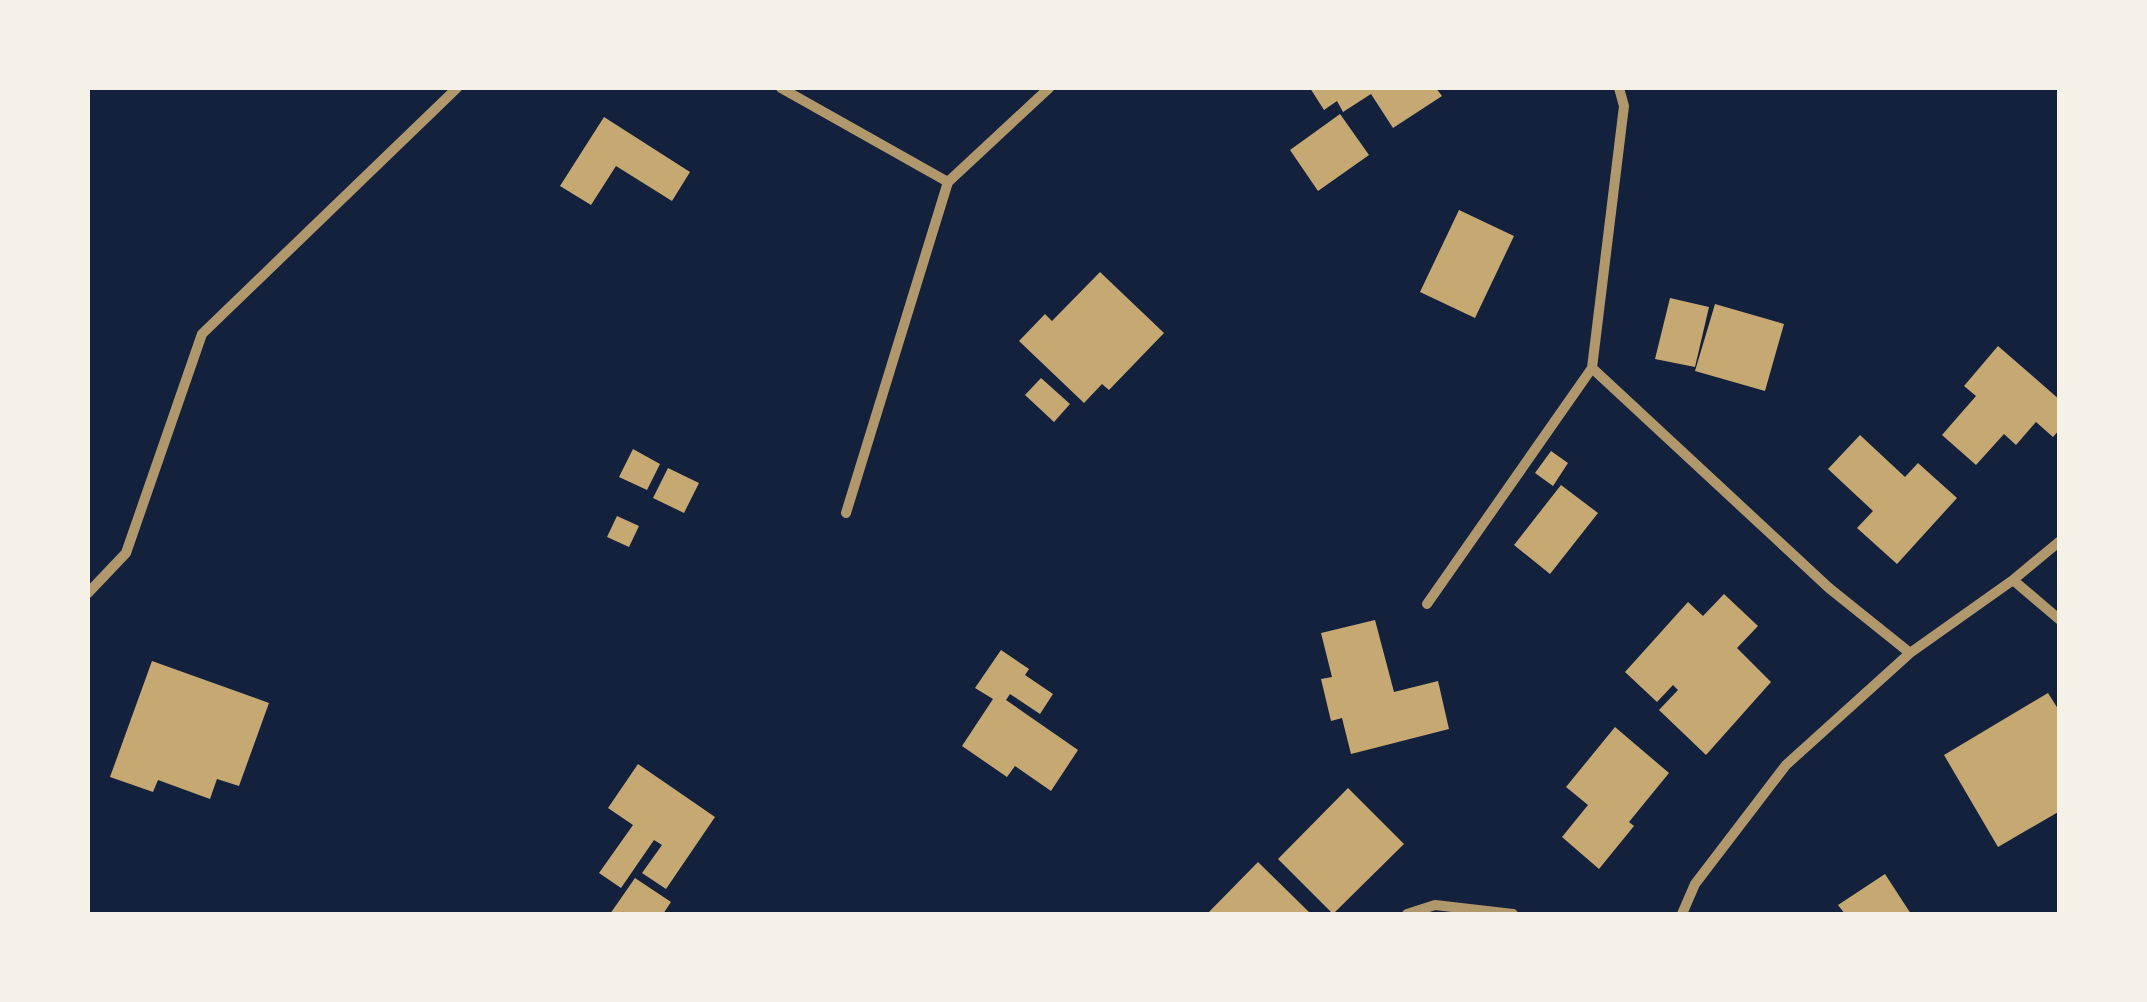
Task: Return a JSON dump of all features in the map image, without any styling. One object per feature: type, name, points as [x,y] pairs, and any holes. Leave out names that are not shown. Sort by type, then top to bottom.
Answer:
[{"type":"street","points":[[88,593],[126,553],[202,334],[456,88]]},
{"type":"street","points":[[781,88],[948,182]]},
{"type":"street","points":[[846,513],[948,182],[1049,88]]},
{"type":"street","points":[[1427,604],[1592,368],[1624,106],[1619,88]]},
{"type":"street","points":[[1592,368],[1829,588],[1910,652]]},
{"type":"street","points":[[1682,914],[1694,884],[1786,765],[1910,652],[2013,580],[2060,541]]},
{"type":"street","points":[[2013,580],[2060,620]]},
{"type":"street","points":[[1407,914],[1435,905],[1513,914]]},
{"type":"building","points":[[1310,88],[1436,88],[1442,96],[1393,128],[1371,94],[1343,112],[1337,101],[1324,110]]},
{"type":"building","points":[[1340,114],[1369,155],[1318,191],[1290,150]]},
{"type":"building","points":[[604,117],[690,172],[672,201],[616,166],[591,205],[560,186]]},
{"type":"building","points":[[1459,210],[1514,236],[1475,318],[1420,292]]},
{"type":"building","points":[[1100,272],[1164,333],[1109,390],[1102,384],[1084,403],[1019,341],[1045,314],[1052,321]]},
{"type":"building","points":[[1670,298],[1709,307],[1695,367],[1655,359]]},
{"type":"building","points":[[1715,304],[1784,324],[1765,391],[1695,371]]},
{"type":"building","points":[[1998,346],[2060,400],[2060,429],[2053,437],[2036,422],[2016,445],[2004,434],[1976,465],[1942,435],[1976,396],[1964,386]]},
{"type":"building","points":[[1041,378],[1070,404],[1054,422],[1025,395]]},
{"type":"building","points":[[1860,435],[1905,477],[1918,463],[1957,498],[1897,564],[1857,528],[1873,511],[1828,469]]},
{"type":"building","points":[[633,449],[660,464],[647,490],[619,477]]},
{"type":"building","points":[[1551,451],[1568,463],[1553,486],[1535,473]]},
{"type":"building","points":[[668,468],[699,483],[684,513],[653,498]]},
{"type":"building","points":[[1561,485],[1598,513],[1550,574],[1514,545]]},
{"type":"building","points":[[617,516],[639,526],[629,547],[607,537]]},
{"type":"building","points":[[1724,594],[1758,626],[1737,648],[1771,682],[1706,755],[1659,710],[1678,690],[1673,685],[1657,702],[1625,672],[1688,602],[1703,616]]},
{"type":"building","points":[[1375,620],[1394,692],[1438,681],[1449,729],[1351,754],[1342,718],[1331,721],[1321,679],[1332,677],[1321,633]]},
{"type":"building","points":[[1001,650],[1029,669],[1025,675],[1053,694],[1040,714],[1010,694],[1006,700],[1078,750],[1051,791],[1015,766],[1007,777],[962,746],[993,699],[975,688]]},
{"type":"building","points":[[152,661],[269,703],[239,786],[217,779],[210,799],[158,780],[153,792],[110,777]]},
{"type":"building","points":[[2048,693],[2060,712],[2060,811],[1998,847],[1944,755]]},
{"type":"building","points":[[1615,727],[1669,773],[1629,822],[1634,826],[1599,869],[1562,837],[1588,805],[1566,787]]},
{"type":"building","points":[[638,764],[715,817],[666,889],[642,873],[662,845],[654,840],[621,888],[599,873],[633,825],[608,808]]},
{"type":"building","points":[[1348,788],[1404,844],[1333,914],[1278,859]]},
{"type":"building","points":[[1258,862],[1311,914],[1207,914]]},
{"type":"building","points":[[1885,874],[1911,914],[1845,914],[1838,905]]},
{"type":"building","points":[[635,878],[671,902],[663,914],[610,914]]}]
